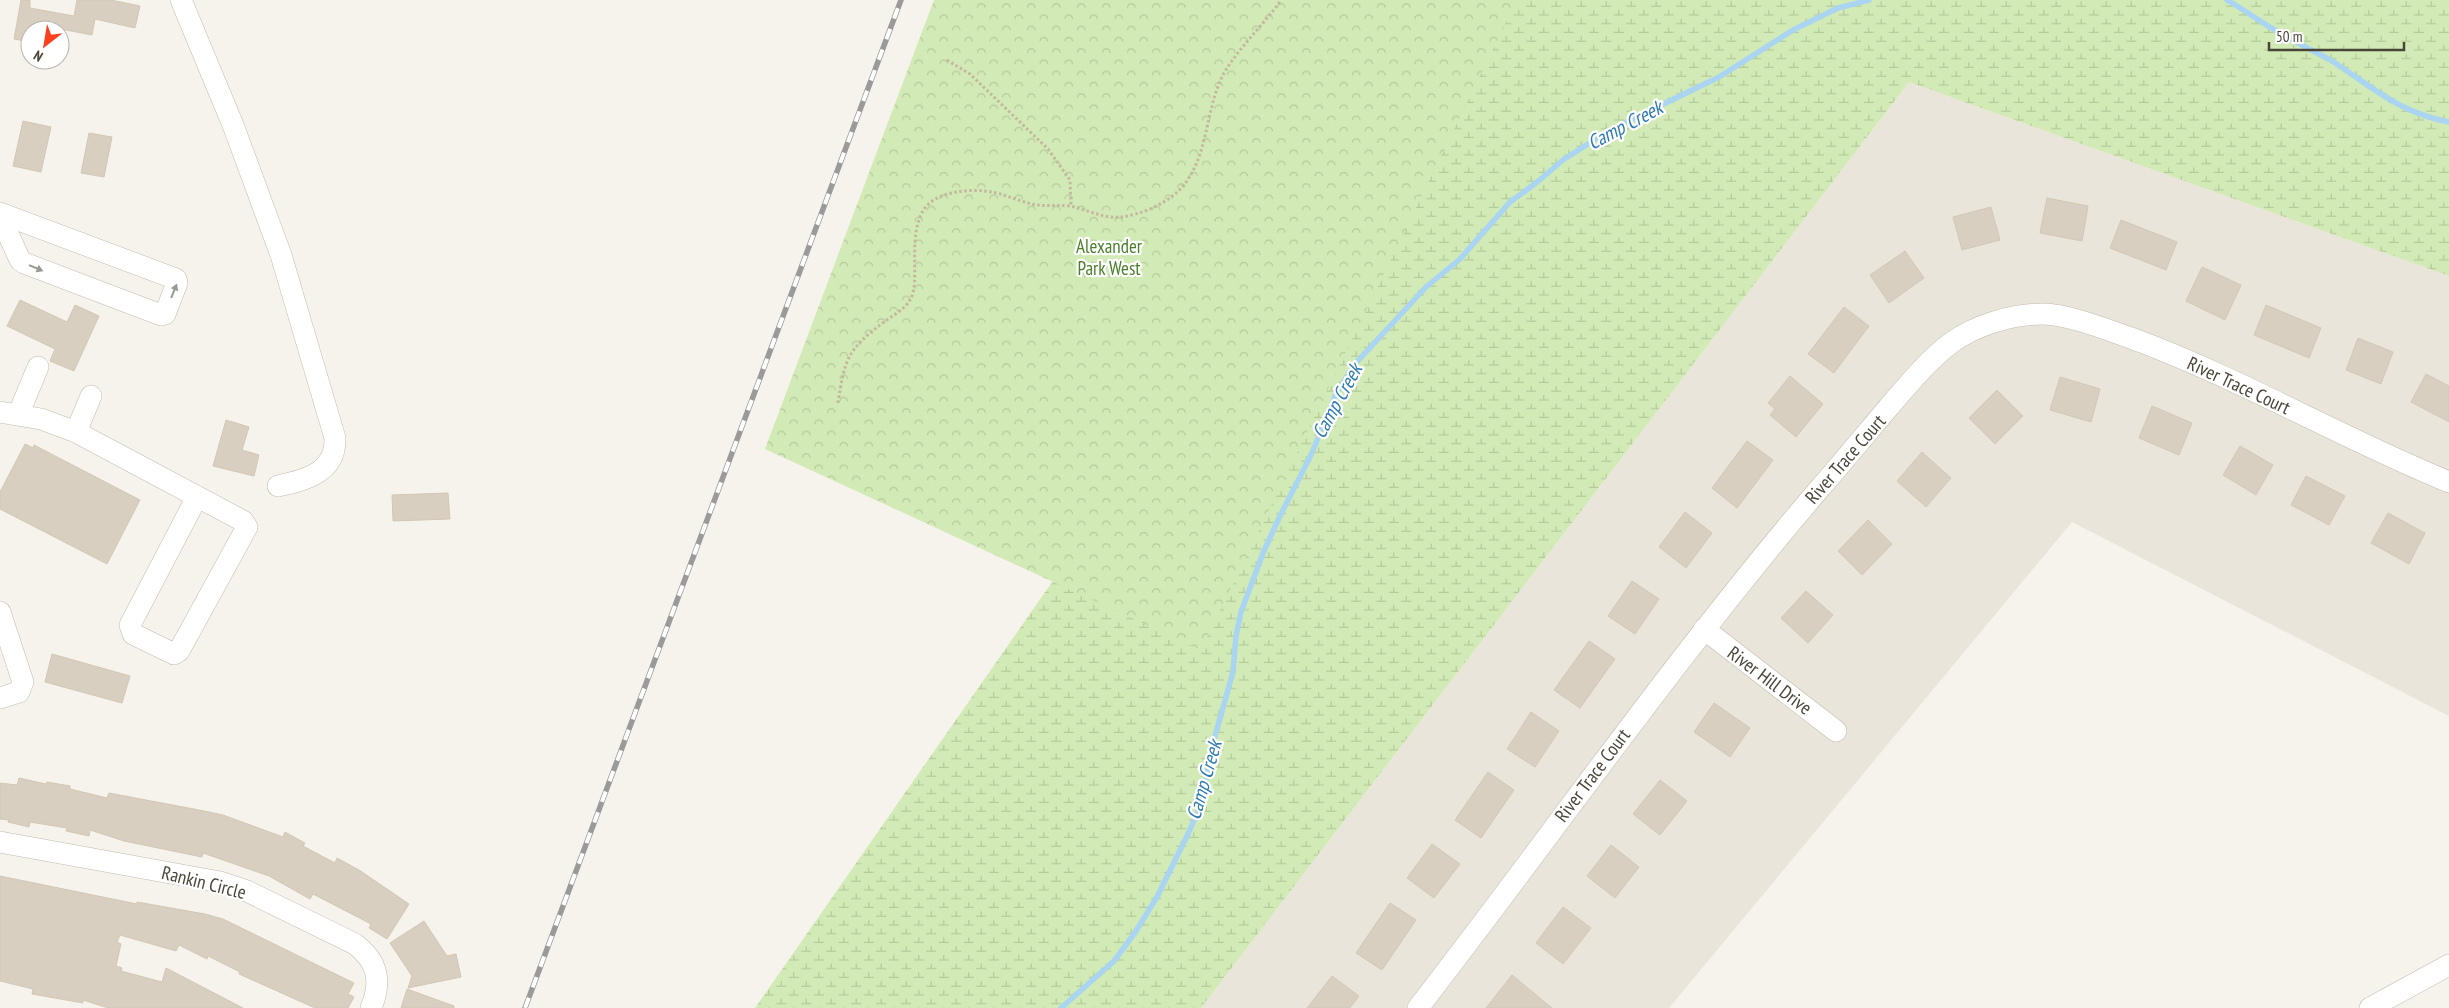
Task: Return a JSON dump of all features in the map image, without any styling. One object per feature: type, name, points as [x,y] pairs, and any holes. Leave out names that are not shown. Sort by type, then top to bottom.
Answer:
[{"type":"street","points":[[181,0],[233,125],[281,255],[335,438],[332,454],[322,470],[309,479],[278,486]]},
{"type":"street","points":[[0,214],[176,279],[177,283],[165,314],[161,315],[24,263],[20,260],[0,214]]},
{"type":"street","name":"River Trace Court","points":[[1418,1008],[1742,580],[1915,377],[1952,342],[1980,327],[2013,317],[2046,314],[2102,328],[2221,375],[2395,459],[2449,482]]},
{"type":"street","points":[[38,367],[9,413],[41,419],[76,432],[243,521],[247,527],[179,651],[174,654],[133,634],[130,625],[197,497]]},
{"type":"street","points":[[76,432],[91,396]]},
{"type":"street","points":[[0,612],[23,682],[19,692],[0,698]]},
{"type":"street","name":"River Hill Drive","points":[[1704,629],[1836,731]]},
{"type":"street","name":"Rankin Circle","points":[[0,842],[192,875],[247,891],[355,944],[369,956],[378,974],[378,983],[372,1008]]},
{"type":"street","points":[[2370,1008],[2449,966]]},
{"type":"path","points":[[838,403],[842,374],[848,356],[858,341],[910,301],[914,290],[913,252],[916,230],[923,210],[935,198],[957,192],[992,192],[1038,205],[1071,206],[1098,216],[1122,217],[1154,208],[1176,194],[1191,175],[1200,151],[1214,98],[1223,76],[1281,0]]},
{"type":"path","points":[[947,60],[970,74],[1048,149],[1070,180],[1071,206]]},
{"type":"shaded area","points":[[1909,82],[2449,276],[2449,716],[2072,522],[1669,1008],[1201,1008]]},
{"type":"green space","name":"Alexander Park West","points":[[934,0],[1517,0],[1201,650],[765,449]]},
{"type":"green space","points":[[1458,0],[2449,0],[2449,276],[1909,82],[1201,1008],[755,1008]]},
{"type":"building","points":[[21,0],[30,0],[30,8],[74,16],[77,0],[111,0],[140,6],[135,28],[95,19],[92,35],[70,31],[70,20],[20,20],[20,40],[14,39]]},
{"type":"building","points":[[23,121],[51,127],[41,172],[13,166]]},
{"type":"building","points":[[89,133],[112,137],[104,177],[81,173]]},
{"type":"building","points":[[2047,198],[2088,206],[2082,241],[2040,233]]},
{"type":"building","points":[[1991,207],[2000,240],[1962,250],[1953,217]]},
{"type":"building","points":[[2121,220],[2177,242],[2166,270],[2110,248]]},
{"type":"building","points":[[1905,251],[1924,278],[1889,303],[1870,275]]},
{"type":"building","points":[[2202,267],[2241,285],[2225,320],[2186,301]]},
{"type":"building","points":[[20,300],[67,322],[75,305],[99,316],[74,371],[50,361],[55,349],[7,326]]},
{"type":"building","points":[[2266,305],[2321,328],[2309,358],[2254,335]]},
{"type":"building","points":[[1844,307],[1869,326],[1834,373],[1808,354]]},
{"type":"building","points":[[2358,338],[2393,352],[2381,384],[2346,370]]},
{"type":"building","points":[[2426,374],[2449,386],[2449,422],[2411,402]]},
{"type":"building","points":[[1790,376],[1823,404],[1796,437],[1770,415],[1775,409],[1768,403]]},
{"type":"building","points":[[2060,377],[2100,389],[2091,422],[2050,410]]},
{"type":"building","points":[[1997,390],[2023,416],[1995,444],[1969,418]]},
{"type":"building","points":[[2152,406],[2192,423],[2179,455],[2139,438]]},
{"type":"building","points":[[226,420],[249,427],[242,450],[259,455],[254,476],[213,466]]},
{"type":"building","points":[[1747,441],[1773,460],[1737,508],[1712,488]]},
{"type":"building","points":[[25,444],[33,448],[34,445],[140,500],[107,564],[0,509],[0,492]]},
{"type":"building","points":[[2240,446],[2273,465],[2256,495],[2223,475]]},
{"type":"building","points":[[1922,452],[1951,478],[1926,507],[1897,481]]},
{"type":"building","points":[[2306,476],[2345,496],[2329,525],[2291,505]]},
{"type":"building","points":[[448,493],[450,519],[393,521],[392,495]]},
{"type":"building","points":[[1685,512],[1712,533],[1686,568],[1659,547]]},
{"type":"building","points":[[2388,513],[2425,533],[2409,564],[2371,543]]},
{"type":"building","points":[[1868,520],[1892,544],[1862,575],[1838,551]]},
{"type":"building","points":[[1632,581],[1659,599],[1635,634],[1608,616]]},
{"type":"building","points":[[1806,591],[1833,615],[1808,643],[1781,618]]},
{"type":"building","points":[[1589,641],[1615,659],[1580,708],[1554,690]]},
{"type":"building","points":[[52,654],[130,676],[122,703],[45,682]]},
{"type":"building","points":[[1714,703],[1750,728],[1730,757],[1694,732]]},
{"type":"building","points":[[1531,712],[1559,731],[1535,767],[1507,749]]},
{"type":"building","points":[[1488,772],[1514,790],[1481,838],[1455,820]]},
{"type":"building","points":[[19,778],[46,784],[47,782],[70,786],[70,789],[107,798],[109,793],[223,815],[283,837],[285,832],[305,843],[303,846],[335,863],[337,858],[359,870],[409,904],[387,939],[369,928],[371,924],[313,894],[310,899],[269,876],[203,853],[202,857],[124,841],[90,830],[89,836],[66,831],[67,828],[30,822],[29,827],[8,822],[9,820],[0,819],[0,783],[17,785]]},
{"type":"building","points":[[1660,780],[1687,801],[1660,835],[1633,814]]},
{"type":"building","points":[[1432,844],[1460,864],[1434,898],[1407,878]]},
{"type":"building","points":[[1611,845],[1639,867],[1615,898],[1587,876]]},
{"type":"building","points":[[0,876],[137,904],[137,902],[223,919],[354,983],[348,994],[354,997],[348,1008],[315,1008],[239,974],[240,972],[208,956],[207,959],[179,945],[176,951],[120,935],[117,942],[121,944],[116,966],[122,968],[121,971],[162,982],[166,968],[243,1008],[108,1008],[83,1000],[83,1003],[32,994],[33,989],[0,981]]},
{"type":"building","points":[[1390,903],[1416,920],[1382,970],[1356,953]]},
{"type":"building","points":[[1563,907],[1591,928],[1563,964],[1536,943]]},
{"type":"building","points":[[424,921],[447,956],[456,954],[461,977],[408,988],[412,976],[390,943]]},
{"type":"building","points":[[1512,975],[1552,1008],[1486,1008]]},
{"type":"building","points":[[1332,976],[1359,996],[1350,1008],[1307,1008]]},
{"type":"building","points":[[407,989],[454,1006],[454,1008],[401,1008]]},
{"type":"waterway","name":"Camp Creek","points":[[1061,1008],[1114,961],[1134,934],[1157,897],[1188,834],[1201,804],[1213,743],[1233,672],[1236,636],[1241,612],[1263,553],[1279,518],[1311,455],[1336,394],[1354,365],[1426,287],[1460,259],[1510,202],[1563,160],[1608,131],[1719,77],[1793,30],[1838,8],[1869,0]]},
{"type":"waterway","name":"Camp Creek","points":[[2227,0],[2285,36],[2332,61],[2387,98],[2415,112],[2449,122]]},
{"type":"railway","points":[[525,1008],[901,0]]}]
